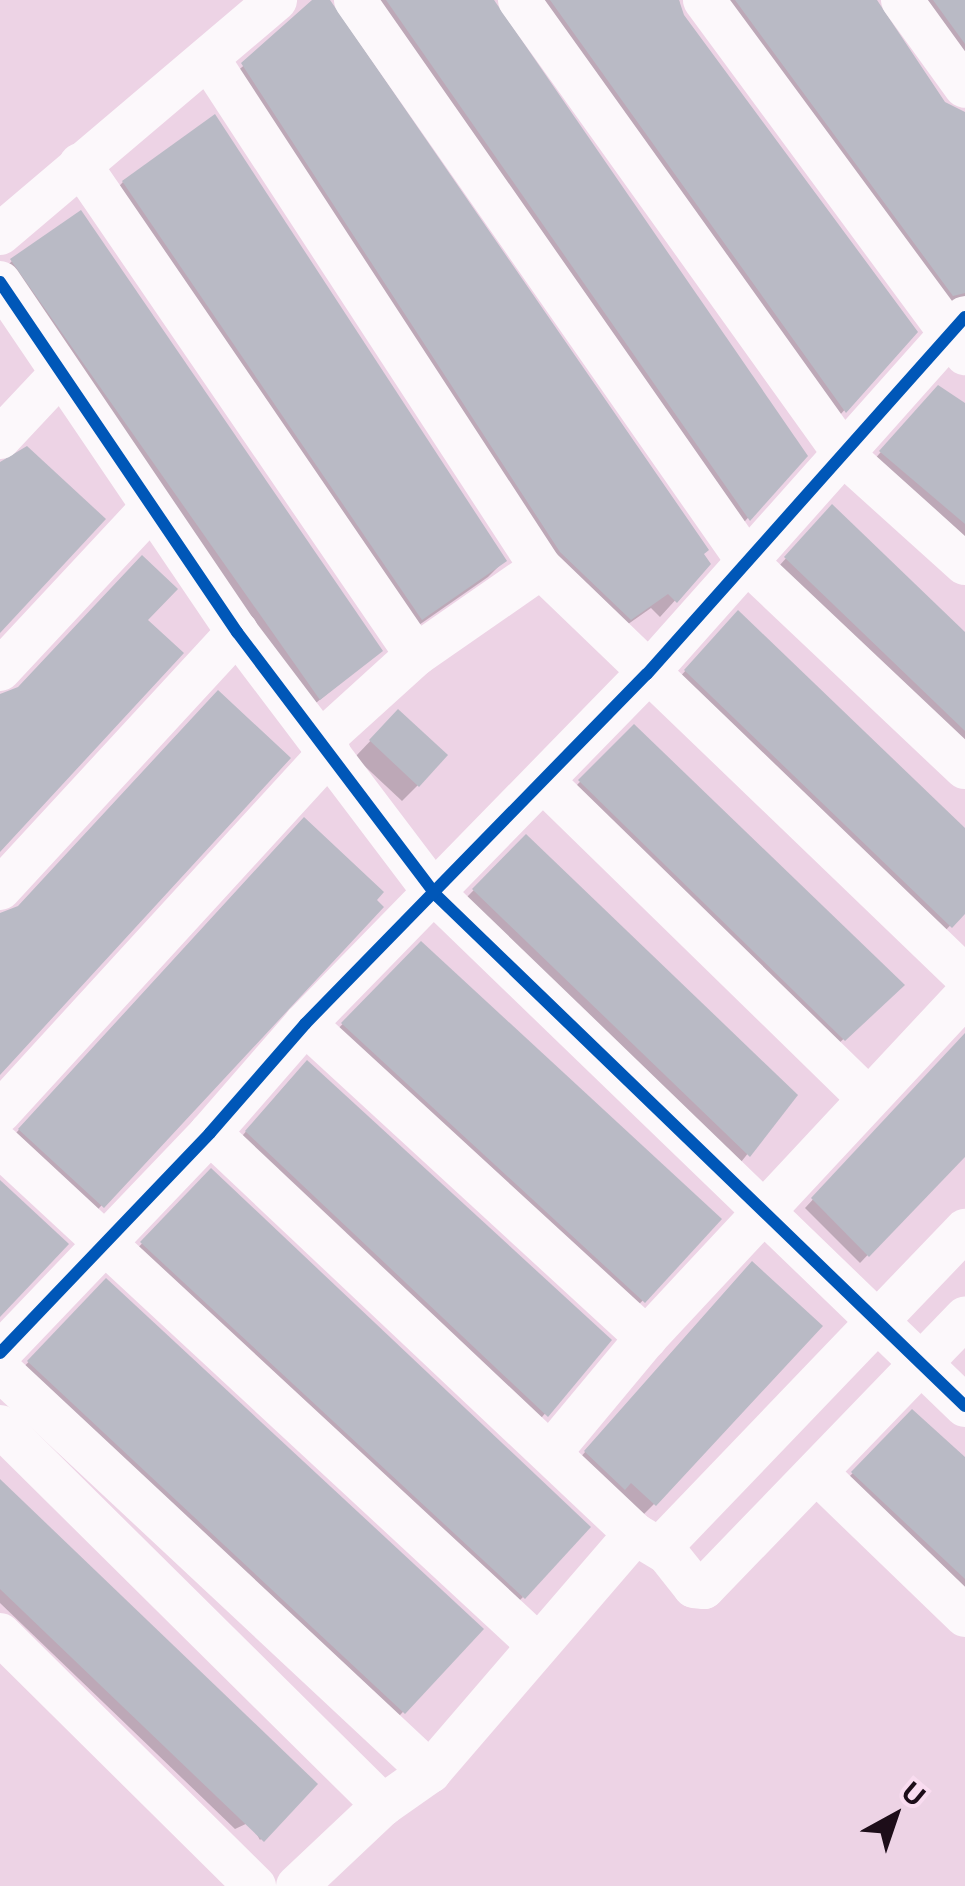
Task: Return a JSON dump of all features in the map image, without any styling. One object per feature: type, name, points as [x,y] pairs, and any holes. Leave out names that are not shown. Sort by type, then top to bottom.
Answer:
[{"type":"street","points":[[0,234],[276,0]]},
{"type":"street","points":[[355,0],[748,564],[965,768]]},
{"type":"street","points":[[519,0],[846,457],[965,564]]},
{"type":"street","points":[[0,1353],[210,1134],[304,1024],[437,896],[647,674],[959,336],[704,0]]},
{"type":"street","points":[[902,0],[965,87]]},
{"type":"street","points":[[208,58],[541,568],[965,976]]},
{"type":"street","points":[[80,164],[416,655]]},
{"type":"street","points":[[0,282],[237,632],[437,896],[762,1216],[878,1327],[922,1360],[965,1406]]},
{"type":"street","points":[[0,438],[60,374]]},
{"type":"street","points":[[0,670],[152,508]]},
{"type":"street","points":[[0,1112],[325,747],[416,655],[541,568]]},
{"type":"street","points":[[0,889],[237,632]]},
{"type":"street","points":[[544,782],[868,1098]]},
{"type":"street","points":[[551,1452],[646,1338],[965,996]]},
{"type":"street","points":[[304,1024],[646,1338]]},
{"type":"street","points":[[210,1134],[654,1545],[694,1588],[713,1581],[819,1475],[965,1318]]},
{"type":"street","points":[[0,1146],[536,1644]]},
{"type":"street","points":[[297,1886],[383,1806],[430,1772],[536,1644],[654,1545],[878,1327],[965,1230]]},
{"type":"street","points":[[0,1370],[430,1772]]},
{"type":"street","points":[[0,1426],[383,1806]]},
{"type":"street","points":[[819,1475],[965,1616]]},
{"type":"street","points":[[0,1634],[255,1886]]},
{"type":"building","points":[[312,0],[330,0],[709,550],[704,554],[711,564],[677,603],[668,594],[631,620],[560,552],[241,63]]},
{"type":"building","points":[[386,0],[494,0],[808,456],[750,521]]},
{"type":"building","points":[[550,0],[679,0],[684,15],[918,332],[846,413]]},
{"type":"building","points":[[735,0],[877,0],[945,102],[965,112],[965,293],[953,296]]},
{"type":"building","points":[[933,0],[965,0],[965,44]]},
{"type":"building","points":[[215,114],[507,561],[422,620],[122,181]]},
{"type":"building","points":[[81,210],[383,651],[320,700],[10,259]]},
{"type":"building","points":[[938,385],[965,403],[965,524],[879,451]]},
{"type":"building","points":[[27,446],[106,519],[0,633],[0,462]]},
{"type":"building","points":[[832,504],[965,632],[965,731],[784,557]]},
{"type":"building","points":[[142,555],[178,589],[148,620],[184,653],[0,852],[0,694],[18,687]]},
{"type":"building","points":[[738,610],[965,828],[965,914],[952,928],[684,670]]},
{"type":"building","points":[[218,690],[291,758],[0,1075],[0,913],[18,906]]},
{"type":"building","points":[[398,709],[448,755],[419,787],[369,740]]},
{"type":"building","points":[[634,724],[905,985],[845,1041],[578,780]]},
{"type":"building","points":[[304,817],[384,892],[377,900],[384,907],[104,1208],[18,1129]]},
{"type":"building","points":[[526,834],[798,1095],[750,1157],[472,889]]},
{"type":"building","points":[[421,941],[722,1219],[645,1303],[341,1023]]},
{"type":"building","points":[[965,1033],[965,1157],[869,1257],[811,1198]]},
{"type":"building","points":[[307,1060],[612,1340],[548,1417],[245,1131]]},
{"type":"building","points":[[211,1168],[591,1527],[525,1599],[140,1242]]},
{"type":"building","points":[[0,1180],[69,1244],[0,1317]]},
{"type":"building","points":[[752,1261],[823,1326],[656,1506],[631,1483],[625,1490],[584,1451]]},
{"type":"building","points":[[106,1278],[484,1629],[405,1714],[27,1361]]},
{"type":"building","points":[[912,1409],[965,1457],[965,1579],[851,1472]]},
{"type":"building","points":[[0,1479],[318,1784],[264,1842],[0,1589]]},
{"type":"cycle path","points":[[0,282],[237,632],[437,896],[965,1406]]},
{"type":"cycle path","points":[[0,1353],[210,1133],[305,1024],[647,674],[965,317]]}]
